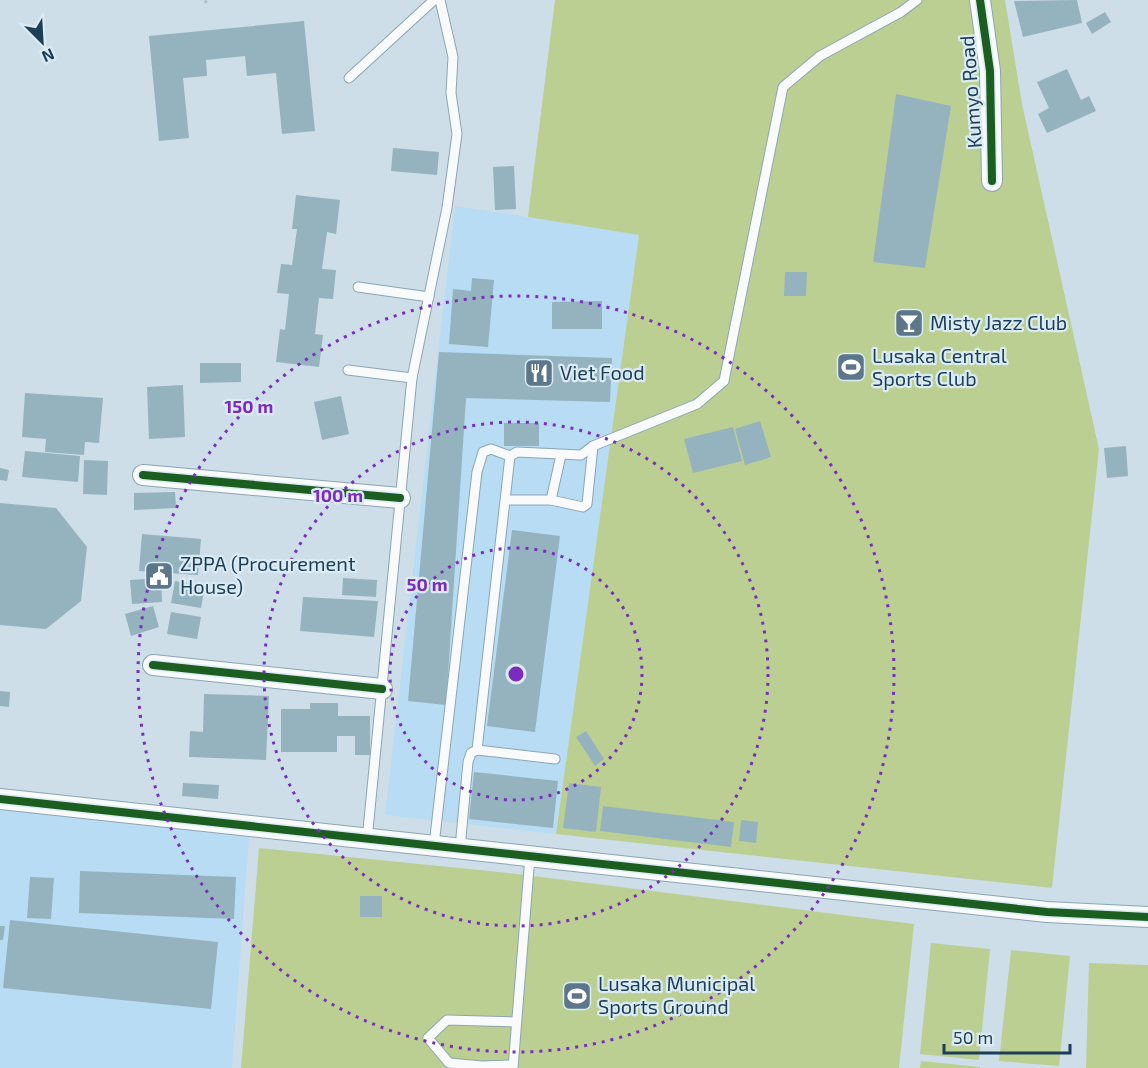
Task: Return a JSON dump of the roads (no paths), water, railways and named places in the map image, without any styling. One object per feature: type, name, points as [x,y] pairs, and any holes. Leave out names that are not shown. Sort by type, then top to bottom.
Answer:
[{"type":"street","name":"Kumyo Road","points":[[980,0],[990,71],[992,182]]},
{"type":"street","points":[[142,475],[400,498]]},
{"type":"street","points":[[153,665],[382,689]]},
{"type":"street","points":[[0,799],[1047,912],[1148,917]]},
{"type":"lane","points":[[349,78],[434,0]]},
{"type":"lane","points":[[367,840],[412,378],[447,208],[457,135],[451,93],[453,57],[440,0]]},
{"type":"lane","points":[[434,845],[477,472],[483,452],[491,449],[510,456],[517,452],[580,455],[593,446],[697,404],[724,381],[783,87],[820,56],[901,12],[917,0]]},
{"type":"lane","points":[[358,287],[429,297]]},
{"type":"lane","points":[[348,370],[412,378]]},
{"type":"lane","points":[[506,500],[551,500],[583,507],[587,504],[593,446]]},
{"type":"lane","points":[[551,500],[561,455]]},
{"type":"lane","points":[[477,750],[510,456]]},
{"type":"lane","points":[[460,848],[468,762],[471,753],[477,750],[555,759]]},
{"type":"lane","points":[[516,1022],[447,1020],[428,1038],[449,1063],[513,1067],[530,856]]},
{"type":"place","name":"Misty Jazz Club","points":[[909,323]]},
{"type":"place","name":"Lusaka Central Sports Club","points":[[851,367]]},
{"type":"place","name":"Viet Food","points":[[539,373]]},
{"type":"place","name":"ZPPA (Procurement House)","points":[[159,576]]},
{"type":"place","name":"Lusaka Municipal Sports Ground","points":[[577,996]]}]
